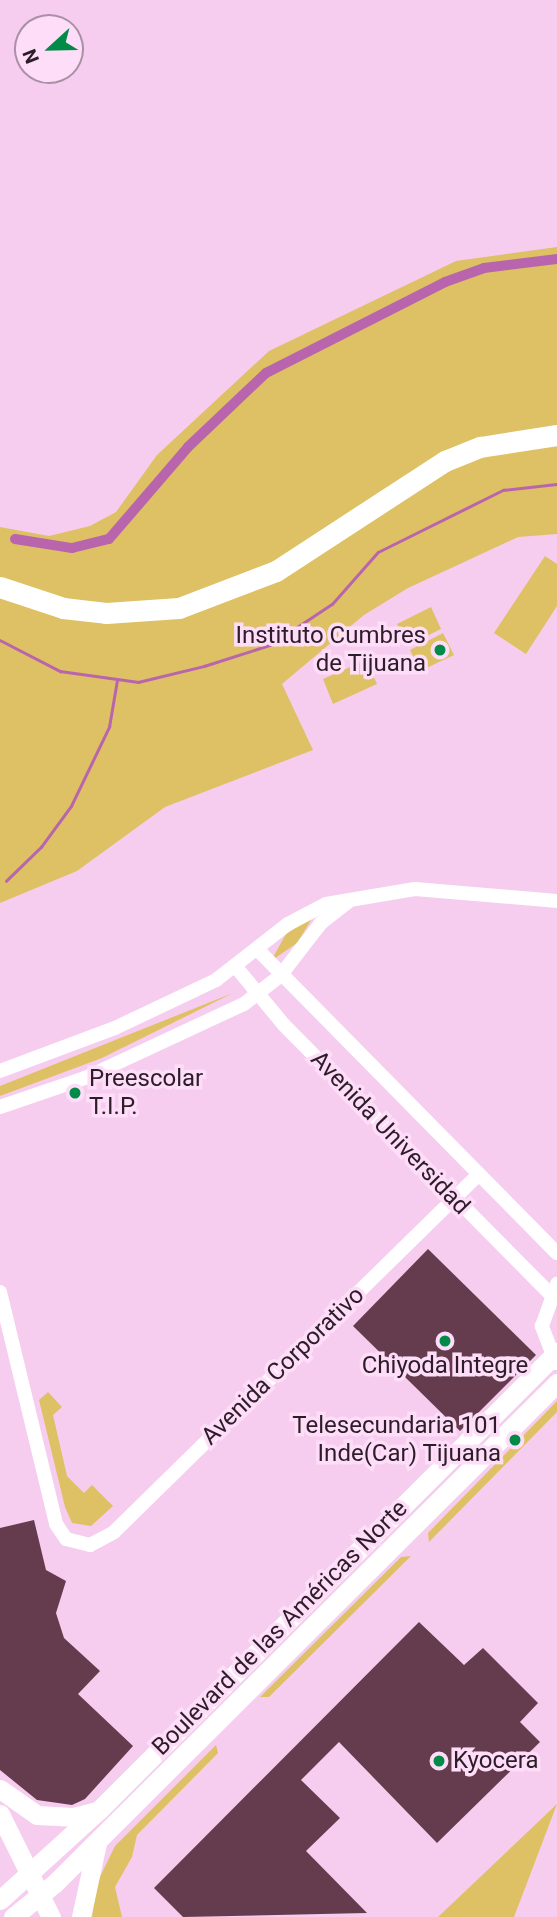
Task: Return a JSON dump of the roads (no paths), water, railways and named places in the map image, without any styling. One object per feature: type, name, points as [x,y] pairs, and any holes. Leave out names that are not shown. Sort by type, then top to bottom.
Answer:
[{"type":"highway","points":[[0,587],[63,608],[106,613],[192,604],[276,571],[445,461],[480,447],[557,435]]},
{"type":"main road","name":"Boulevard de las Américas Norte","points":[[3,1891],[31,1874],[99,1810],[555,1358]]},
{"type":"main road","name":"Boulevard de las Américas Norte","points":[[17,1916],[98,1840],[557,1383]]},
{"type":"main road","points":[[428,1482],[444,1498]]},
{"type":"main road","points":[[0,1789],[37,1815],[73,1817],[99,1810]]},
{"type":"main road","points":[[0,1814],[51,1917]]},
{"type":"main road","points":[[82,1917],[98,1840]]},
{"type":"main road","points":[[3,1891],[17,1916]]},
{"type":"street","points":[[0,1071],[115,1028],[236,967],[314,908],[355,897],[424,890],[557,901]]},
{"type":"street","points":[[0,1107],[85,1078],[258,995],[280,976],[320,923],[355,897]]},
{"type":"street","name":"Avenida Universidad","points":[[257,949],[280,976],[557,1253]]},
{"type":"street","name":"Avenida Universidad","points":[[236,967],[258,995],[454,1199],[554,1289]]},
{"type":"street","name":"Avenida Corporativo","points":[[0,1292],[56,1524],[66,1539],[81,1545],[98,1543],[114,1532],[479,1174]]},
{"type":"street","points":[[554,1289],[542,1326],[555,1358]]},
{"type":"waterway","points":[[15,539],[72,548],[109,539],[188,447],[266,373],[445,282],[484,268],[557,259]]},
{"type":"waterway","points":[[0,640],[60,671],[138,682],[204,666],[270,645],[332,604],[378,552],[503,490],[557,484]]},
{"type":"waterway","points":[[6,881],[41,847],[71,806],[109,727],[117,680]]},
{"type":"place","name":"Instituto Cumbres de Tijuana","points":[[440,650]]},
{"type":"place","name":"Preescolar T.I.P.","points":[[75,1093]]},
{"type":"place","name":"Chiyoda Integre","points":[[445,1341]]},
{"type":"place","name":"Telesecundaria 101 Inde(Car) Tijuana","points":[[515,1440]]},
{"type":"place","name":"Kyocera","points":[[439,1761]]}]
